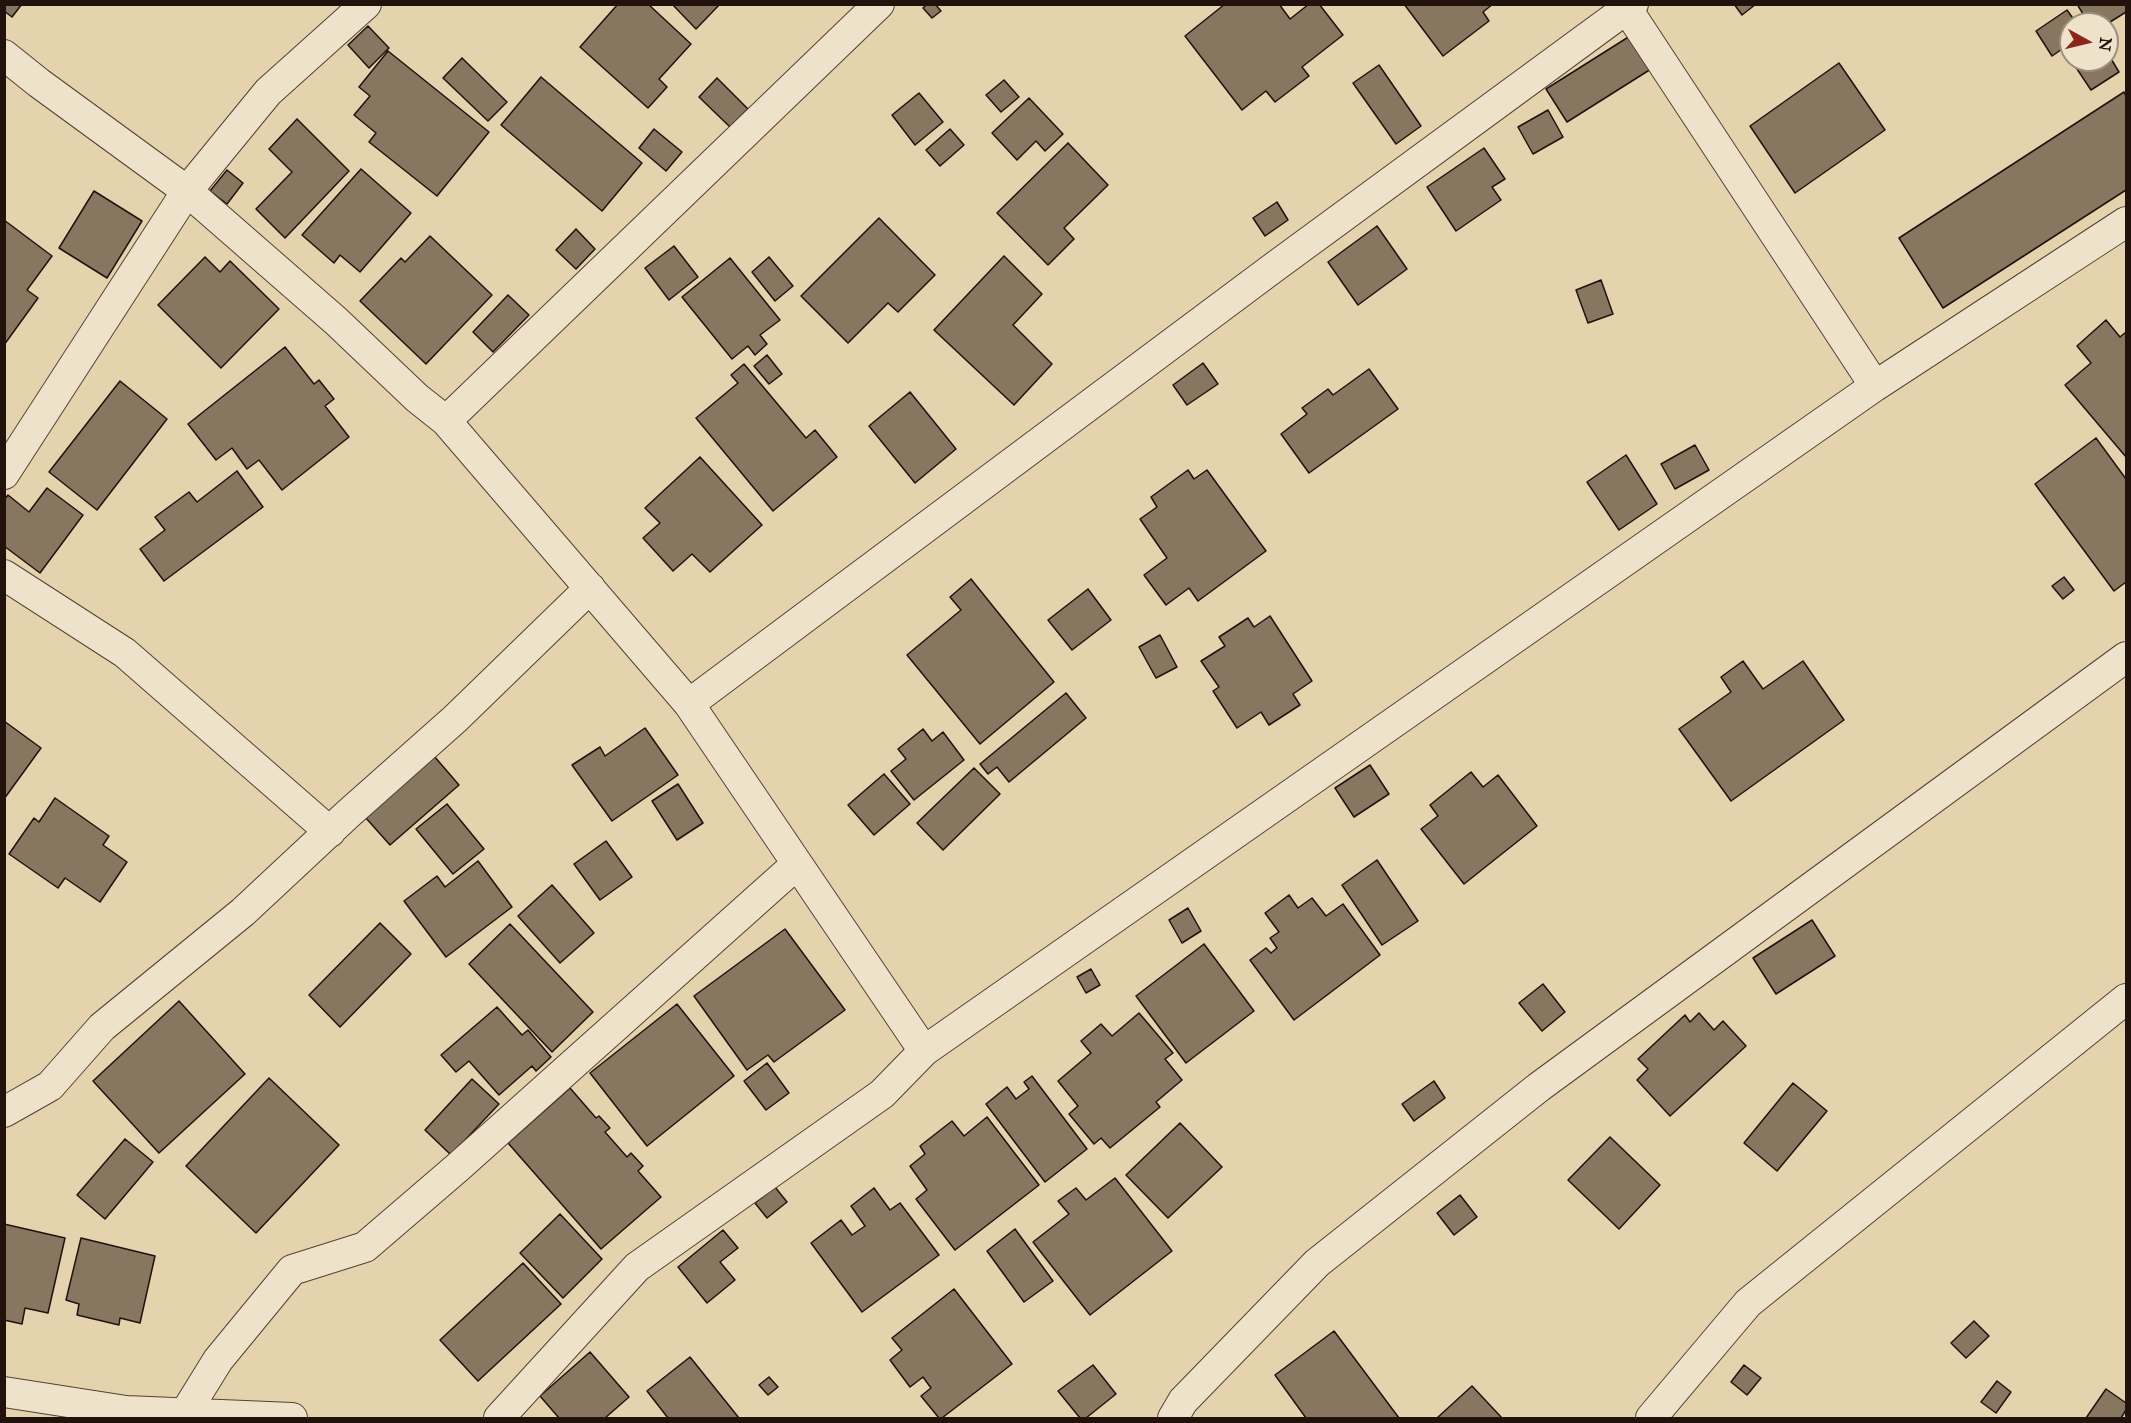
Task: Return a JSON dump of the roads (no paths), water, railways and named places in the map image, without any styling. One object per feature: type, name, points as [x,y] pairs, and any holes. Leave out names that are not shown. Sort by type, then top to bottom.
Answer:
[{"type":"street","points":[[4,474],[187,191],[268,92],[366,4]]},
{"type":"street","points":[[446,421],[879,4]]},
{"type":"street","points":[[689,704],[1263,275],[1630,7],[1875,386]]},
{"type":"street","points":[[4,55],[187,191],[336,321],[417,398],[446,421],[689,704],[924,1051]]},
{"type":"street","points":[[499,1419],[637,1267],[882,1094],[924,1051],[1875,386],[2127,222]]},
{"type":"street","points":[[4,575],[124,653],[330,832]]},
{"type":"street","points":[[4,1112],[50,1086],[102,1027],[243,912],[455,719],[590,588]]},
{"type":"street","points":[[1173,1419],[1183,1401],[1317,1263],[1539,1087],[2127,657]]},
{"type":"street","points":[[184,1415],[218,1360],[292,1270],[365,1246],[457,1168],[797,864]]},
{"type":"street","points":[[1651,1419],[1748,1303],[2127,999]]},
{"type":"street","points":[[4,1392],[125,1415],[244,1415],[292,1419]]}]
